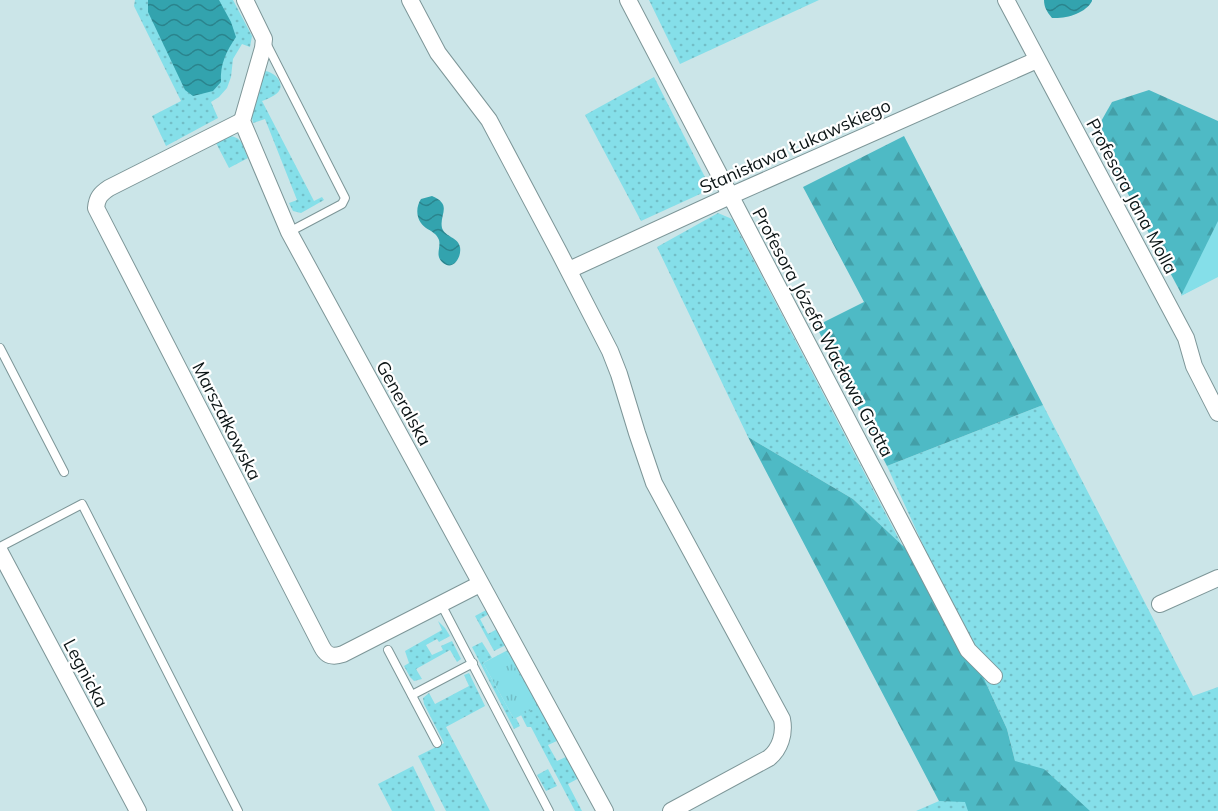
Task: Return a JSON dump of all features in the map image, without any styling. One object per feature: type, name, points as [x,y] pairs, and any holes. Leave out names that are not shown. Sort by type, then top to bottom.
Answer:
[{"type":"street","points":[[242,121],[264,39],[246,0]]},
{"type":"street","points":[[410,0],[438,53],[489,120],[569,270],[610,351],[654,483],[782,719],[779,745],[775,753],[671,811]]},
{"type":"street","name":"Profesora Józefa Wacława Grotta","points":[[628,0],[968,650],[994,676]]},
{"type":"street","name":"Profesora Jana Molla","points":[[1006,0],[1186,338],[1194,366],[1218,413]]},
{"type":"street","name":"Stanisława Łukawskiego","points":[[569,270],[1037,60]]},
{"type":"street","name":"Generalska","points":[[242,121],[289,232],[605,811]]},
{"type":"street","name":"Marszałkowska","points":[[242,121],[101,193],[96,208],[295,596],[326,654],[331,656],[343,654],[480,584]]},
{"type":"street","name":"Legnicka","points":[[0,552],[138,811]]},
{"type":"street","points":[[1160,604],[1218,578]]},
{"type":"lane","points":[[264,39],[345,198],[342,204],[289,232]]},
{"type":"lane","points":[[0,348],[64,472]]},
{"type":"lane","points":[[0,547],[82,504],[238,811]]},
{"type":"lane","points":[[441,603],[549,811]]},
{"type":"lane","points":[[388,650],[437,743]]},
{"type":"lane","points":[[412,695],[473,663]]},
{"type":"green space","points":[[135,0],[233,0],[252,36],[250,47],[242,44],[233,59],[227,88],[211,102],[218,118],[166,146],[152,116],[181,101],[134,6]]},
{"type":"green space","points":[[649,0],[819,0],[680,64]]},
{"type":"green space","points":[[265,71],[277,77],[281,86],[272,97],[262,101],[314,201],[322,197],[324,200],[301,213],[293,211],[289,203],[297,200],[265,119],[253,123],[251,112]]},
{"type":"green space","points":[[654,77],[711,189],[641,221],[585,115]]},
{"type":"green space","points":[[1149,90],[1218,121],[1218,276],[1182,295],[1095,132],[1112,102]]},
{"type":"green space","points":[[229,136],[240,140],[248,158],[229,168],[216,143]]},
{"type":"green space","points":[[904,136],[1043,405],[887,466],[816,326],[864,302],[803,187]]},
{"type":"green space","points":[[718,213],[732,219],[902,545],[853,499],[748,437],[657,247]]},
{"type":"green space","points":[[1218,221],[1218,277],[1181,296]]},
{"type":"green space","points":[[1043,405],[1193,696],[1218,687],[1218,811],[916,811],[1015,761],[1007,729],[887,466]]},
{"type":"green space","points":[[748,437],[853,499],[937,576],[1007,729],[1015,761],[1044,769],[1090,811],[968,811],[965,802],[939,801]]},
{"type":"green space","points":[[488,609],[491,613],[480,619],[488,634],[499,628],[508,644],[494,651],[475,616]]},
{"type":"green space","points":[[438,621],[450,636],[426,645],[432,655],[443,650],[441,646],[452,641],[461,659],[457,662],[450,650],[416,669],[422,679],[414,681],[404,666],[409,663],[405,651],[442,630]]},
{"type":"green space","points":[[482,642],[492,658],[483,663],[520,726],[514,729],[472,647]]},
{"type":"green space","points":[[510,649],[559,740],[548,745],[557,761],[568,756],[579,778],[568,784],[582,811],[575,811],[531,727],[527,727],[521,715],[536,707],[506,651]]},
{"type":"green space","points":[[506,651],[537,707],[514,719],[483,663]]},
{"type":"green space","points":[[469,673],[485,706],[446,727],[490,811],[446,811],[418,756],[444,743],[423,698],[429,693],[435,704],[469,686],[464,675]]},
{"type":"green space","points":[[413,766],[435,811],[392,811],[378,784]]},
{"type":"green space","points":[[548,769],[557,786],[546,791],[537,775]]},
{"type":"water","points":[[148,0],[219,0],[236,37],[224,58],[221,82],[213,91],[193,96],[185,90],[148,12]]},
{"type":"water","points":[[1044,0],[1092,1],[1085,9],[1075,14],[1052,18],[1046,9]]},
{"type":"water","points":[[432,196],[444,206],[442,228],[457,241],[460,247],[458,259],[453,265],[446,265],[442,262],[438,238],[418,218],[417,210],[421,199]]}]
